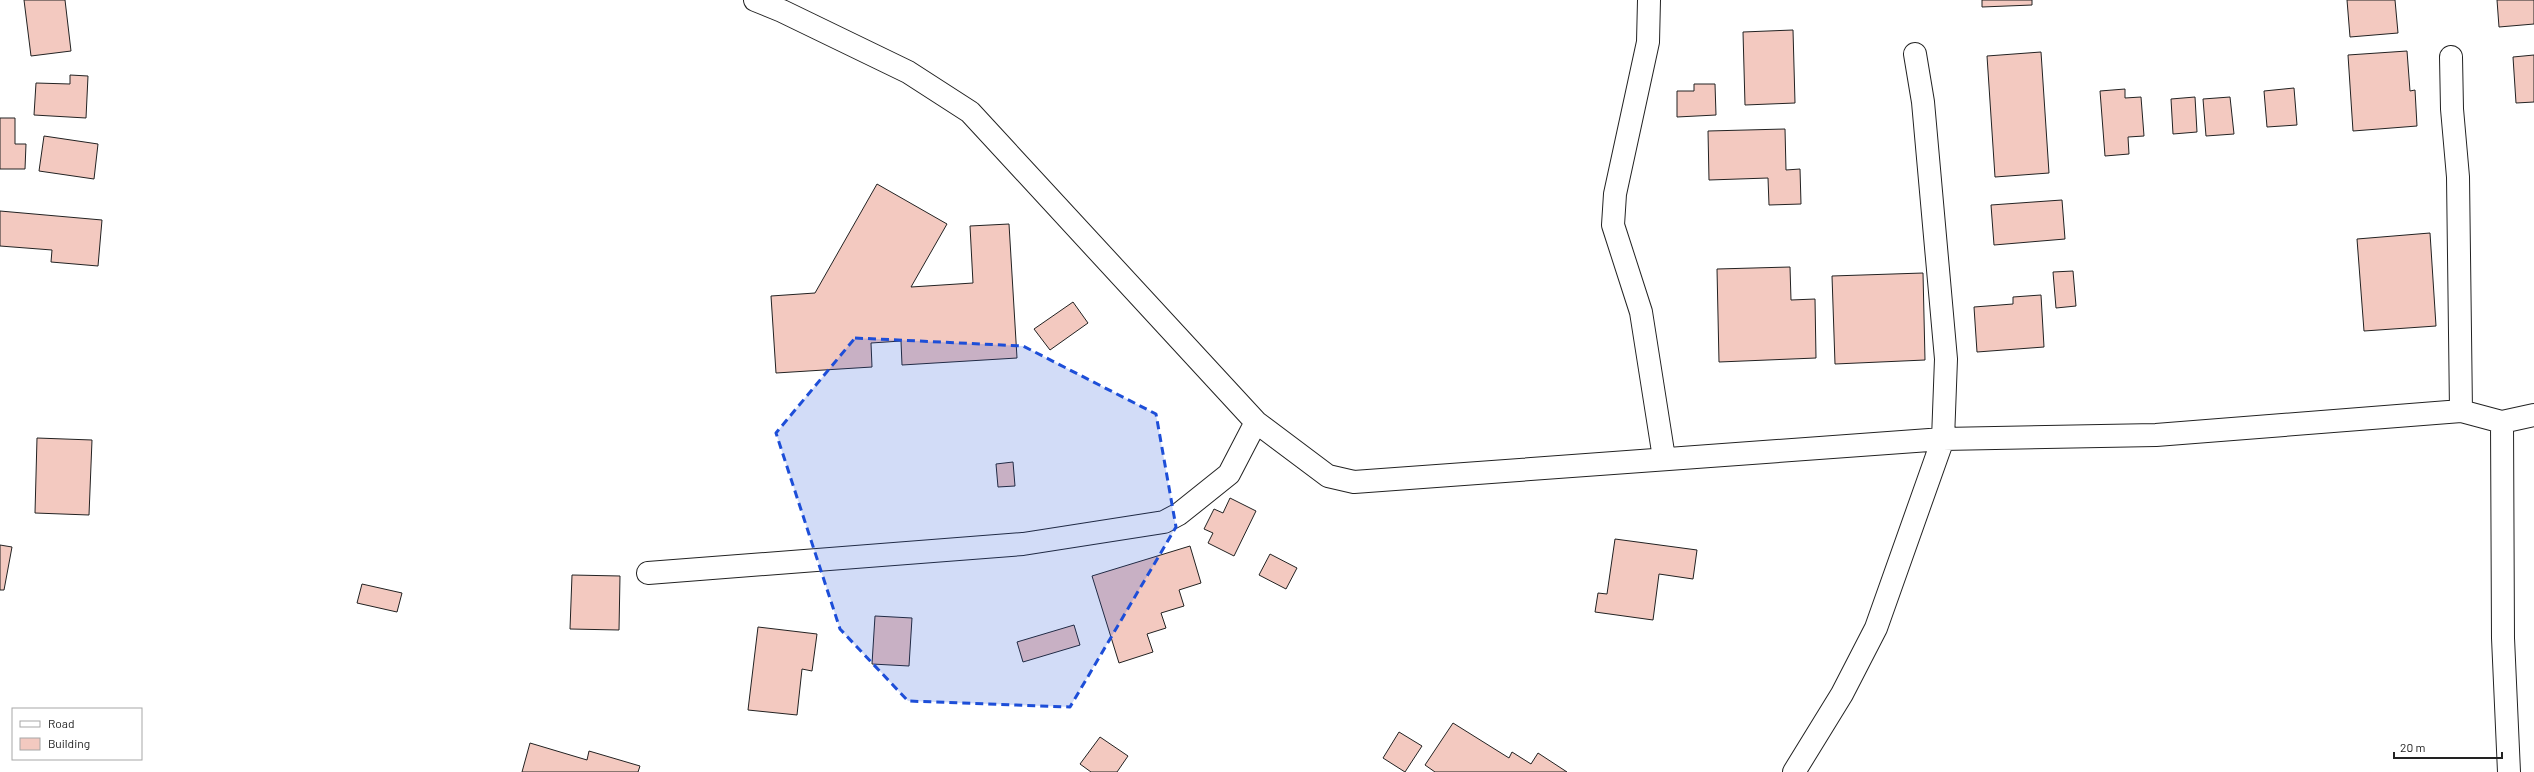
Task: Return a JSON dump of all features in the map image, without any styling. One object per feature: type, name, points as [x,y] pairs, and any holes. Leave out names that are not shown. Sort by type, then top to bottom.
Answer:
[{"type":"street","points":[[754,0],[782,11],[908,72],[970,112],[1256,422],[1328,476],[1354,482],[1664,458],[1943,440],[2156,435],[2461,411],[2502,422],[2534,415]]},
{"type":"street","points":[[1649,0],[1648,42],[1615,194],[1613,225],[1641,312],[1664,458]]},
{"type":"street","points":[[1794,772],[1842,694],[1876,628],[1943,440],[1946,359],[1923,102],[1915,54]]},
{"type":"street","points":[[2451,57],[2452,109],[2458,177],[2461,411]]},
{"type":"street","points":[[648,573],[1023,544],[1164,522],[1179,514],[1229,474],[1256,422]]},
{"type":"street","points":[[2502,422],[2503,638],[2509,772]]},
{"type":"highlighted area","points":[[855,338],[1023,346],[1156,414],[1176,527],[1070,707],[908,701],[840,629],[776,433]]},
{"type":"building","points":[[24,0],[65,0],[71,51],[31,56]]},
{"type":"building","points":[[1982,0],[2032,0],[2032,5],[1982,7]]},
{"type":"building","points":[[2347,0],[2395,0],[2398,33],[2350,37]]},
{"type":"building","points":[[2497,0],[2534,0],[2534,24],[2499,27]]},
{"type":"building","points":[[1793,30],[1795,103],[1745,105],[1743,32]]},
{"type":"building","points":[[2407,51],[2410,91],[2415,90],[2417,126],[2353,131],[2348,55]]},
{"type":"building","points":[[2041,52],[2049,173],[1995,177],[1987,56]]},
{"type":"building","points":[[2534,55],[2534,102],[2516,103],[2513,57]]},
{"type":"building","points":[[70,75],[88,76],[86,118],[34,115],[36,83],[70,84]]},
{"type":"building","points":[[1694,84],[1715,84],[1716,115],[1677,117],[1677,91],[1694,91]]},
{"type":"building","points":[[2294,88],[2297,125],[2267,127],[2264,91]]},
{"type":"building","points":[[2125,89],[2125,98],[2141,97],[2144,136],[2128,137],[2129,154],[2105,156],[2100,91]]},
{"type":"building","points":[[2195,97],[2197,132],[2173,134],[2171,99]]},
{"type":"building","points":[[2230,97],[2234,134],[2206,136],[2203,99]]},
{"type":"building","points":[[0,118],[15,118],[15,144],[26,144],[25,169],[0,169]]},
{"type":"building","points":[[1785,129],[1786,170],[1800,169],[1801,204],[1769,205],[1768,178],[1709,180],[1708,131]]},
{"type":"building","points":[[44,136],[98,144],[94,179],[39,171]]},
{"type":"building","points":[[877,184],[947,224],[911,287],[973,283],[970,226],[1009,224],[1017,358],[902,365],[901,341],[871,343],[872,367],[776,373],[771,296],[815,293]]},
{"type":"building","points":[[2062,200],[2065,239],[1994,245],[1991,205]]},
{"type":"building","points":[[0,211],[102,220],[98,266],[51,262],[52,250],[0,246]]},
{"type":"building","points":[[2430,233],[2436,326],[2364,331],[2357,239]]},
{"type":"building","points":[[1790,267],[1791,300],[1815,299],[1816,358],[1719,362],[1717,269]]},
{"type":"building","points":[[2073,271],[2076,306],[2056,308],[2053,272]]},
{"type":"building","points":[[1923,273],[1925,360],[1835,364],[1832,276]]},
{"type":"building","points":[[2041,295],[2044,347],[1977,352],[1974,307],[2013,304],[2013,297]]},
{"type":"building","points":[[1073,302],[1088,323],[1050,350],[1034,329]]},
{"type":"building","points":[[37,438],[92,440],[89,515],[35,513]]},
{"type":"building","points":[[1013,462],[1015,486],[998,487],[996,464]]},
{"type":"building","points":[[1230,498],[1256,511],[1234,556],[1208,543],[1213,533],[1204,529],[1214,509],[1223,513]]},
{"type":"building","points":[[1615,539],[1697,550],[1693,579],[1659,574],[1653,620],[1595,612],[1598,593],[1607,594]]},
{"type":"building","points":[[0,545],[12,547],[4,590],[0,590]]},
{"type":"building","points":[[1190,546],[1201,583],[1179,590],[1184,606],[1161,613],[1166,628],[1147,634],[1153,652],[1119,663],[1092,576]]},
{"type":"building","points":[[1270,554],[1297,568],[1286,589],[1259,575]]},
{"type":"building","points":[[572,575],[620,576],[619,630],[570,629]]},
{"type":"building","points":[[362,584],[402,593],[397,612],[357,603]]},
{"type":"building","points":[[875,616],[912,618],[909,666],[872,664]]},
{"type":"building","points":[[1074,625],[1080,645],[1023,662],[1017,642]]},
{"type":"building","points":[[758,627],[817,634],[812,671],[802,669],[797,715],[748,710]]},
{"type":"building","points":[[1453,723],[1509,758],[1512,752],[1531,764],[1538,753],[1567,772],[1435,772],[1425,765]]},
{"type":"building","points":[[1399,732],[1422,746],[1405,772],[1383,758]]},
{"type":"building","points":[[1100,737],[1128,756],[1117,772],[1091,772],[1080,764]]},
{"type":"building","points":[[530,743],[587,760],[589,751],[640,766],[638,772],[522,772]]}]
